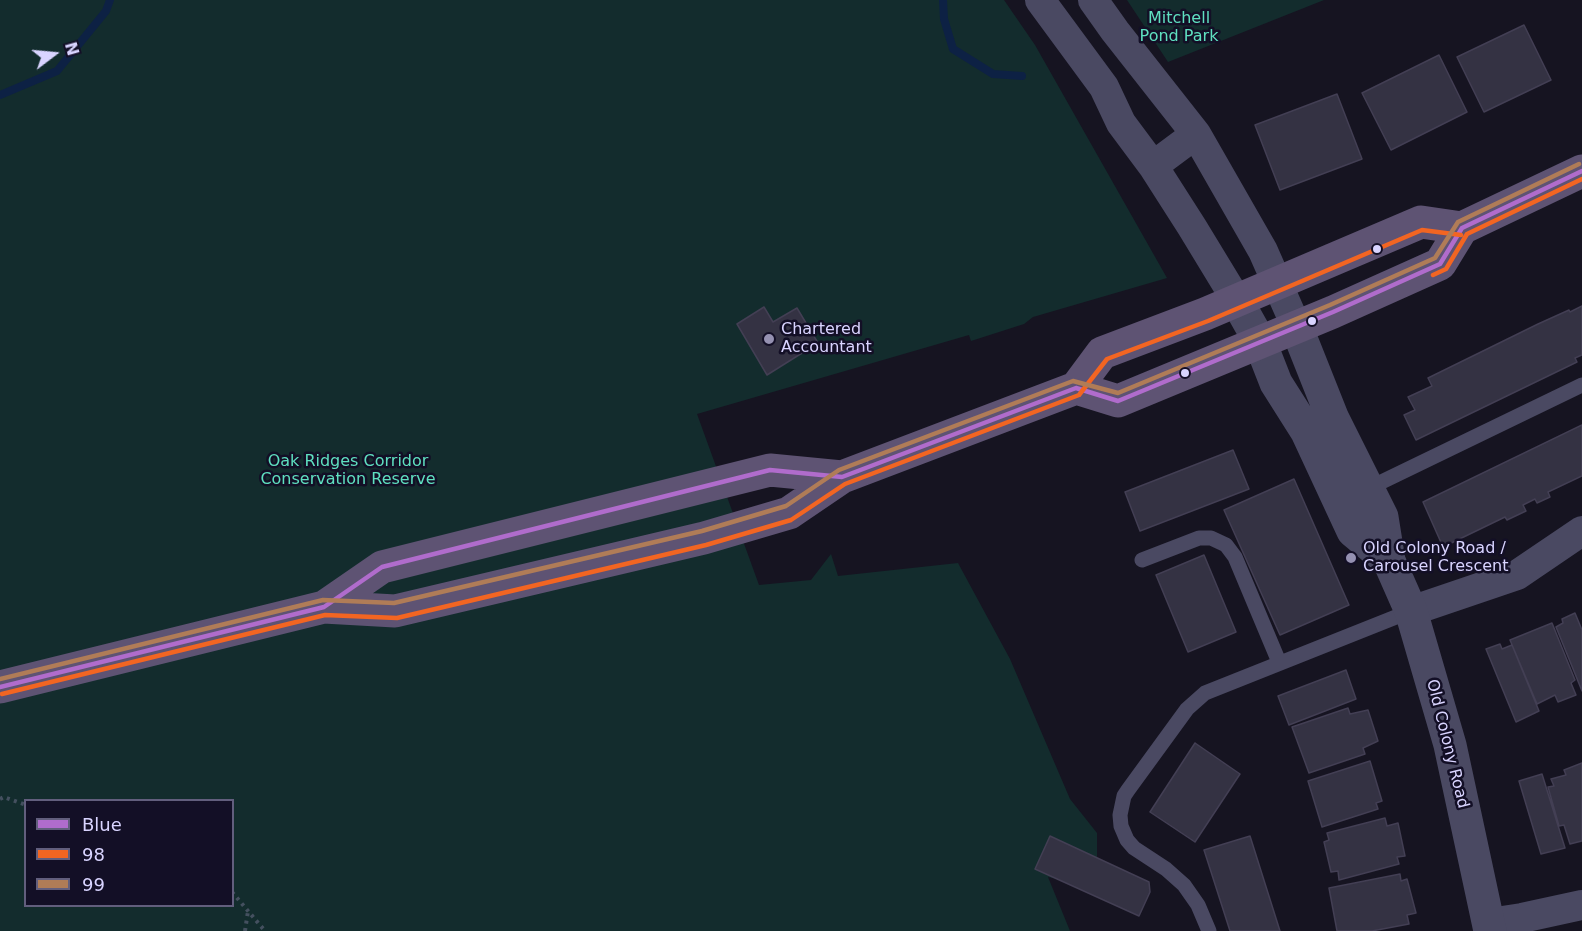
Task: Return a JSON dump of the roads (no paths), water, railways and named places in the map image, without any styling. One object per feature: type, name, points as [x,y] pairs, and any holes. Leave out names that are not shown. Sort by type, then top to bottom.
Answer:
[{"type":"main road","points":[[1076,388],[1118,401],[1333,312],[1440,264],[1462,228],[1582,171]]},
{"type":"main road","points":[[0,687],[324,607],[394,611],[704,538],[789,513],[842,477],[1076,388],[1102,352],[1237,301],[1421,222],[1462,228]]},
{"type":"main road","points":[[324,607],[382,567],[770,470],[842,477]]},
{"type":"street","points":[[1040,0],[1104,87],[1121,123],[1153,166],[1220,269],[1237,301]]},
{"type":"street","points":[[1093,0],[1196,134],[1263,252],[1296,326]]},
{"type":"street","points":[[1153,166],[1196,134]]},
{"type":"street","name":"Old Colony Road","points":[[1237,301],[1260,342],[1276,383],[1307,432],[1353,531],[1389,561]]},
{"type":"street","name":"Old Colony Road","points":[[1296,326],[1333,419],[1382,517],[1389,561],[1411,611],[1450,745],[1489,927]]},
{"type":"street","points":[[1411,611],[1516,575],[1582,531]]},
{"type":"street","points":[[1489,927],[1582,905]]},
{"type":"lane","points":[[1369,488],[1582,385]]},
{"type":"lane","points":[[1142,560],[1199,537],[1214,539],[1226,545],[1235,557],[1279,662]]},
{"type":"lane","points":[[1209,931],[1198,905],[1184,885],[1166,869],[1134,848],[1127,840],[1121,826],[1121,807],[1128,790],[1184,713],[1195,700],[1215,687],[1411,611]]},
{"type":"waterway","points":[[0,95],[57,71],[106,11],[110,0]]},
{"type":"waterway","points":[[943,0],[944,19],[953,49],[993,74],[1022,76]]},
{"type":"place","name":"Chartered Accountant","points":[[769,339]]},
{"type":"place","name":"Old Colony Road / Carousel Crescent","points":[[1351,558]]},
{"type":"park label","name":"Mitchell Pond Park","points":[[1179,28]]},
{"type":"park label","name":"Oak Ridges Corridor Conservation Reserve","points":[[348,471]]}]
